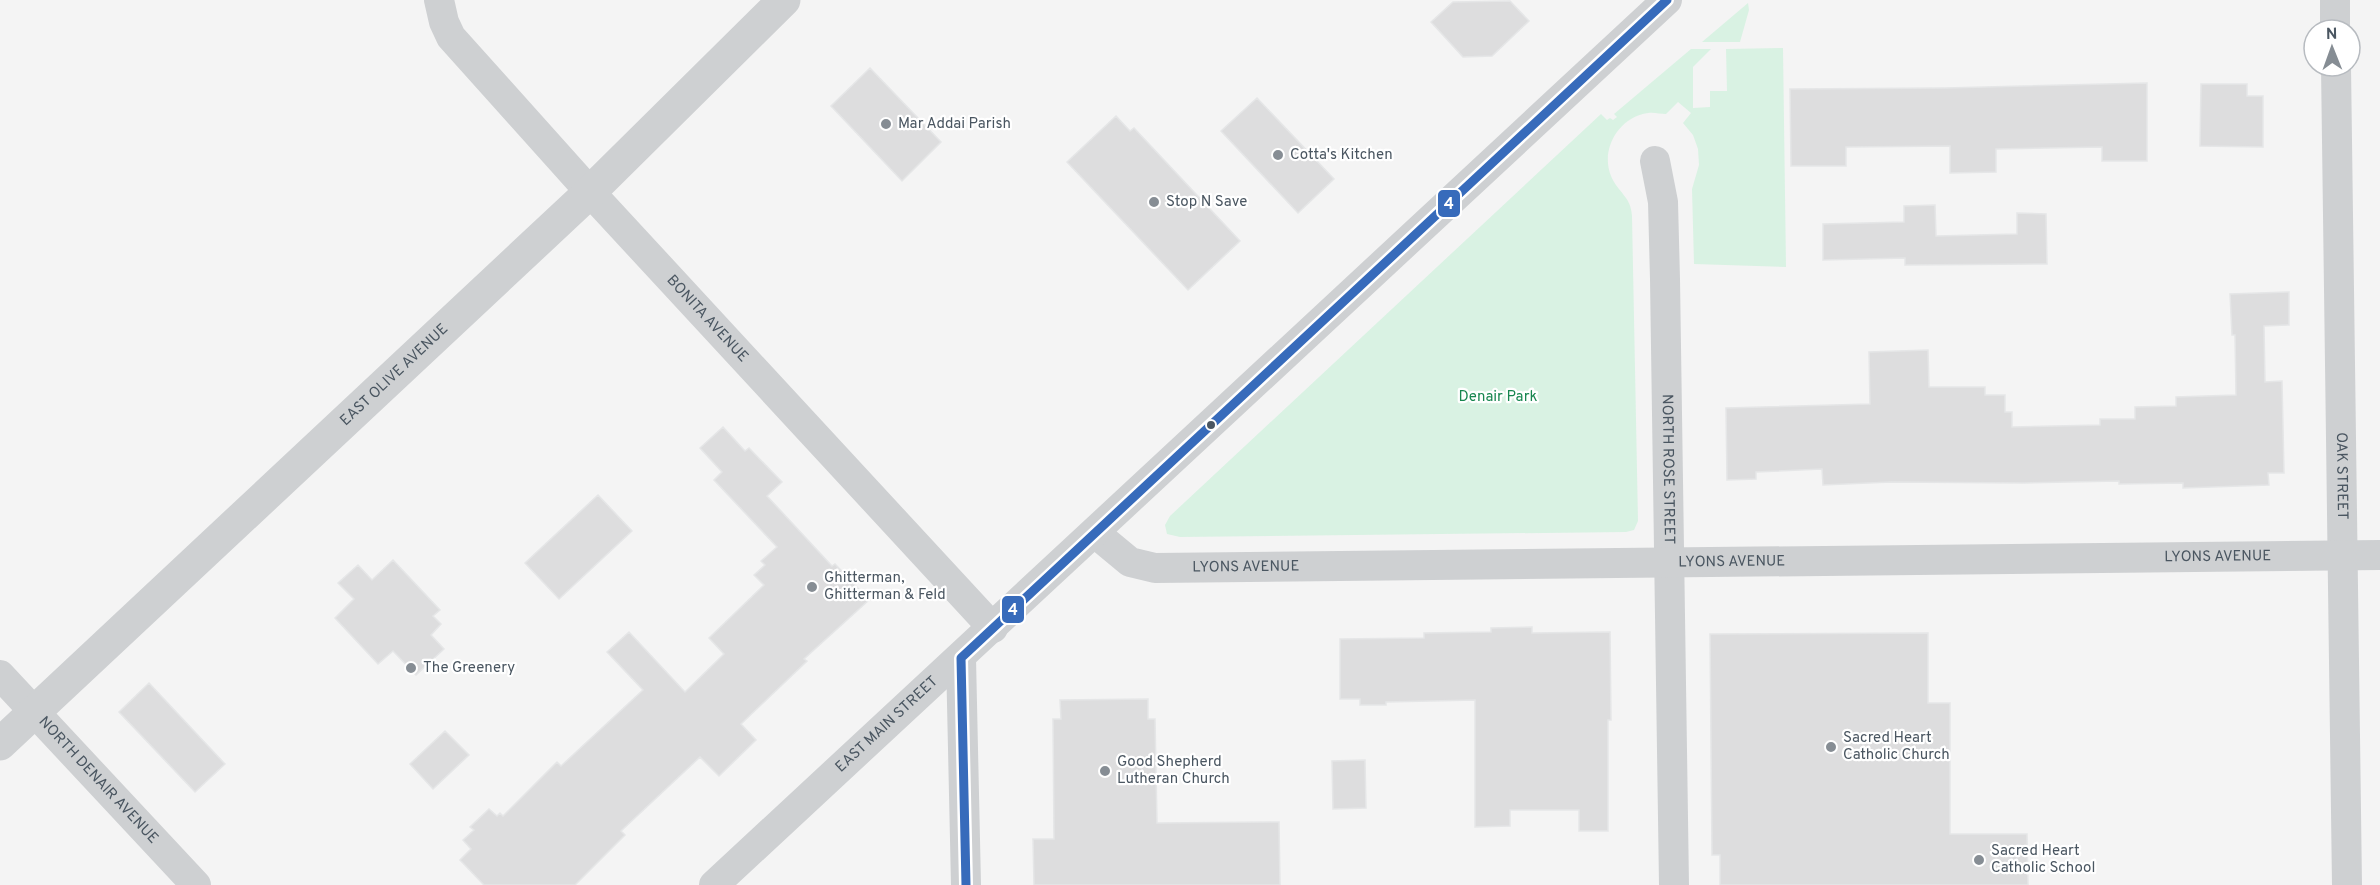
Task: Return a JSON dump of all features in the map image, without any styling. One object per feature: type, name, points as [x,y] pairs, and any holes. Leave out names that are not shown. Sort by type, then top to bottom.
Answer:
[{"type":"street","name":"BONITA AVENUE","points":[[439,0],[444,22],[451,37],[590,192],[993,628]]},
{"type":"street","name":"EAST OLIVE AVENUE","points":[[0,744],[590,192],[784,0]]},
{"type":"street","name":"EAST MAIN STREET","points":[[714,885],[1667,0]]},
{"type":"street","points":[[2335,0],[2336,18]]},
{"type":"street","name":"OAK STREET","points":[[2336,78],[2347,885]]},
{"type":"street","name":"NORTH ROSE STREET","points":[[1655,161],[1663,202],[1674,885]]},
{"type":"street","name":"LYONS AVENUE","points":[[1095,533],[1130,562],[1155,568],[2380,555]]},
{"type":"street","points":[[961,658],[966,885]]},
{"type":"street","name":"NORTH DENAIR AVENUE","points":[[0,675],[196,885]]},
{"type":"green space","points":[[1748,3],[1749,10],[1740,42],[1702,42]]},
{"type":"green space","name":"Denair Park","points":[[1783,48],[1786,267],[1694,264],[1692,189],[1699,165],[1698,149],[1693,135],[1683,123],[1691,113],[1678,102],[1666,114],[1648,113],[1628,121],[1610,145],[1608,166],[1611,176],[1627,199],[1632,216],[1638,521],[1634,530],[1626,532],[1180,537],[1167,534],[1165,525],[1170,516],[1601,114],[1607,120],[1610,118],[1613,120],[1617,117],[1614,114],[1691,49],[1711,49],[1693,67],[1693,108],[1710,107],[1710,91],[1727,91],[1726,49]]},
{"type":"building","points":[[1510,1],[1529,21],[1492,56],[1463,57],[1431,22],[1453,2]]},
{"type":"building","name":"Mar Addai Parish","points":[[870,68],[941,142],[902,181],[831,106]]},
{"type":"building","points":[[2147,83],[2147,161],[2102,161],[2102,147],[1996,149],[1996,172],[1950,173],[1950,146],[1846,147],[1846,166],[1791,166],[1790,89]]},
{"type":"building","points":[[2201,84],[2247,84],[2247,96],[2263,96],[2263,147],[2200,146]]},
{"type":"building","name":"Cotta's Kitchen","points":[[1257,98],[1334,179],[1298,213],[1221,131]]},
{"type":"building","name":"Stop N Save","points":[[1116,116],[1130,131],[1134,128],[1240,241],[1188,290],[1067,162]]},
{"type":"building","points":[[1935,205],[1936,236],[2017,234],[2017,213],[2046,214],[2047,264],[1905,265],[1905,258],[1823,260],[1823,224],[1904,222],[1904,206]]},
{"type":"building","points":[[2289,292],[2289,325],[2264,326],[2265,382],[2282,381],[2284,473],[2268,473],[2269,485],[2183,488],[2183,483],[2119,484],[2119,481],[1891,482],[1823,485],[1822,469],[1756,472],[1756,479],[1727,480],[1726,408],[1870,404],[1869,352],[1928,350],[1929,387],[1985,387],[1985,395],[2005,395],[2005,412],[2012,412],[2012,427],[2100,425],[2100,419],[2135,419],[2135,407],[2176,406],[2176,397],[2236,395],[2235,335],[2232,335],[2230,294]]},
{"type":"building","points":[[723,427],[745,451],[749,448],[782,482],[767,496],[832,566],[835,564],[869,600],[804,659],[807,661],[741,724],[756,740],[719,776],[700,757],[621,831],[625,835],[575,885],[484,885],[460,860],[471,849],[463,840],[474,830],[470,827],[489,809],[497,816],[500,813],[503,816],[557,762],[561,766],[643,690],[607,652],[629,632],[685,692],[724,654],[709,638],[764,585],[754,575],[765,565],[761,561],[777,547],[714,480],[722,472],[700,448]]},
{"type":"building","points":[[598,495],[632,531],[559,599],[525,563]]},
{"type":"building","points":[[393,560],[440,610],[433,616],[441,624],[431,635],[444,649],[416,675],[393,651],[378,664],[335,618],[354,599],[338,583],[358,565],[372,580]]},
{"type":"building","points":[[1532,627],[1532,633],[1610,632],[1611,720],[1608,720],[1608,831],[1579,831],[1579,810],[1510,810],[1510,826],[1475,827],[1475,700],[1386,702],[1386,705],[1360,705],[1360,699],[1340,699],[1340,639],[1424,638],[1424,633],[1491,632],[1491,628]]},
{"type":"building","name":"Sacred Heart Catholic Church","points":[[1928,633],[1928,703],[1950,703],[1950,834],[2027,834],[2028,885],[1720,885],[1720,855],[1712,855],[1710,634]]},
{"type":"building","points":[[149,683],[225,764],[195,792],[119,712]]},
{"type":"building","name":"Good Shepherd Lutheran Church","points":[[1148,699],[1148,719],[1155,719],[1157,823],[1279,822],[1280,885],[1034,885],[1033,839],[1054,839],[1053,719],[1061,719],[1060,700]]},
{"type":"building","points":[[445,731],[469,755],[433,789],[410,764]]},
{"type":"building","points":[[1365,760],[1366,808],[1333,809],[1332,761]]},
{"type":"transit line","name":"4","points":[[966,885],[961,658],[1667,0]]},
{"type":"place","name":"Mar Addai Parish","points":[[886,124]]},
{"type":"place","name":"Cotta's Kitchen","points":[[1278,155]]},
{"type":"place","name":"Stop N Save","points":[[1154,202]]},
{"type":"place","name":"Ghitterman, Ghitterman & Feld","points":[[812,587]]},
{"type":"place","name":"The Greenery","points":[[411,668]]},
{"type":"place","name":"Sacred Heart Catholic Church","points":[[1831,747]]},
{"type":"place","name":"Good Shepherd Lutheran Church","points":[[1105,771]]},
{"type":"place","name":"Sacred Heart Catholic School","points":[[1979,860]]}]
